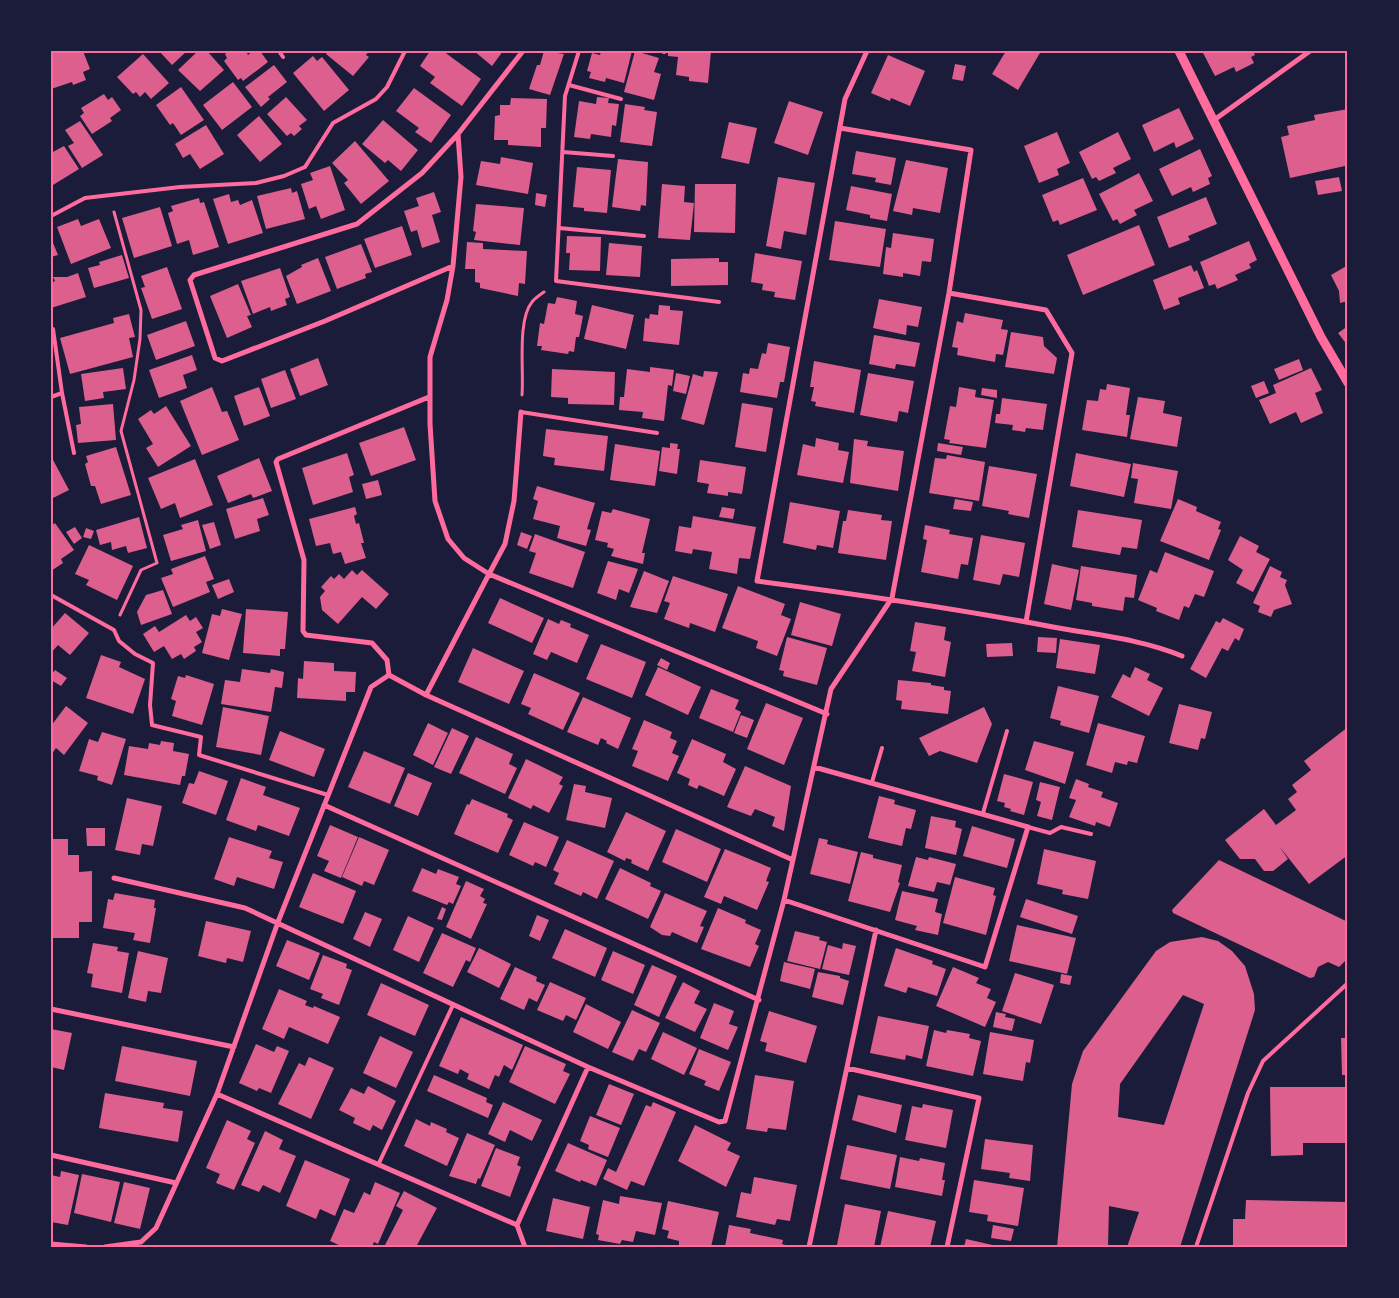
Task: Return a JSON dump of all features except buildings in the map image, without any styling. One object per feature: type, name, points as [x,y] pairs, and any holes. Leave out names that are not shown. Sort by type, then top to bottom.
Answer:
[{"type":"street","points":[[453,266],[325,321],[222,361],[215,358],[190,280],[194,275],[357,224],[422,173],[458,134],[523,51]]},
{"type":"street","points":[[867,51],[845,99],[757,581],[892,598],[1159,646],[1182,656]]},
{"type":"street","points":[[1179,51],[1321,337],[1348,383]]},
{"type":"street","points":[[1214,120],[1310,51]]},
{"type":"street","points":[[114,878],[245,908],[588,1067],[719,1122],[725,1121],[759,1000],[784,900],[827,714],[831,689],[892,598],[949,293],[971,150],[840,128]]},
{"type":"street","points":[[458,134],[461,177],[453,266],[447,300],[430,357],[429,396],[436,501],[448,538],[464,558],[489,574],[827,714]]},
{"type":"street","points":[[949,293],[1046,310],[1072,353],[1026,622]]},
{"type":"street","points":[[389,675],[386,660],[372,643],[306,635],[303,631],[304,560],[276,462],[278,459],[429,396]]},
{"type":"street","points":[[426,695],[505,544],[514,501],[520,412]]},
{"type":"street","points":[[389,675],[426,695],[793,860]]},
{"type":"street","points":[[105,1247],[141,1242],[156,1228],[217,1094],[278,922],[371,688],[389,675]]},
{"type":"street","points":[[784,900],[985,966],[1028,827],[814,766]]},
{"type":"street","points":[[324,805],[759,1000]]},
{"type":"street","points":[[809,1247],[876,930]]},
{"type":"street","points":[[51,1009],[234,1047]]},
{"type":"street","points":[[525,1247],[517,1225],[588,1067]]},
{"type":"street","points":[[847,1068],[979,1098],[947,1247]]},
{"type":"street","points":[[217,1094],[379,1163],[517,1225]]},
{"type":"street","points":[[51,1155],[176,1184]]},
{"type":"street","points":[[51,1244],[86,1247]]},
{"type":"lane","points":[[278,51],[283,57]]},
{"type":"lane","points":[[51,216],[85,198],[180,187],[256,184],[305,167],[333,124],[376,99],[387,87],[405,51]]},
{"type":"lane","points":[[580,51],[566,96],[556,281],[719,302]]},
{"type":"lane","points":[[569,85],[621,98]]},
{"type":"lane","points":[[563,152],[613,156]]},
{"type":"lane","points":[[559,228],[644,236]]},
{"type":"lane","points":[[53,329],[62,393],[74,453]]},
{"type":"lane","points":[[51,397],[62,393]]},
{"type":"lane","points":[[520,412],[657,433]]},
{"type":"lane","points":[[51,595],[114,630],[119,641],[135,654],[153,663],[150,705],[152,725],[201,737],[199,755],[328,795]]},
{"type":"lane","points":[[983,813],[1007,731]]},
{"type":"lane","points":[[872,782],[882,748]]},
{"type":"lane","points":[[1028,827],[1050,833],[1061,827],[1091,834]]},
{"type":"lane","points":[[1196,1247],[1248,1093],[1263,1061],[1348,983]]},
{"type":"lane","points":[[379,1163],[452,1005]]},
{"type":"path","points":[[110,196],[141,310],[140,339],[134,380],[121,431],[157,563],[141,570],[114,630]]},
{"type":"path","points":[[520,412],[524,370],[521,337],[531,303],[556,281]]}]
